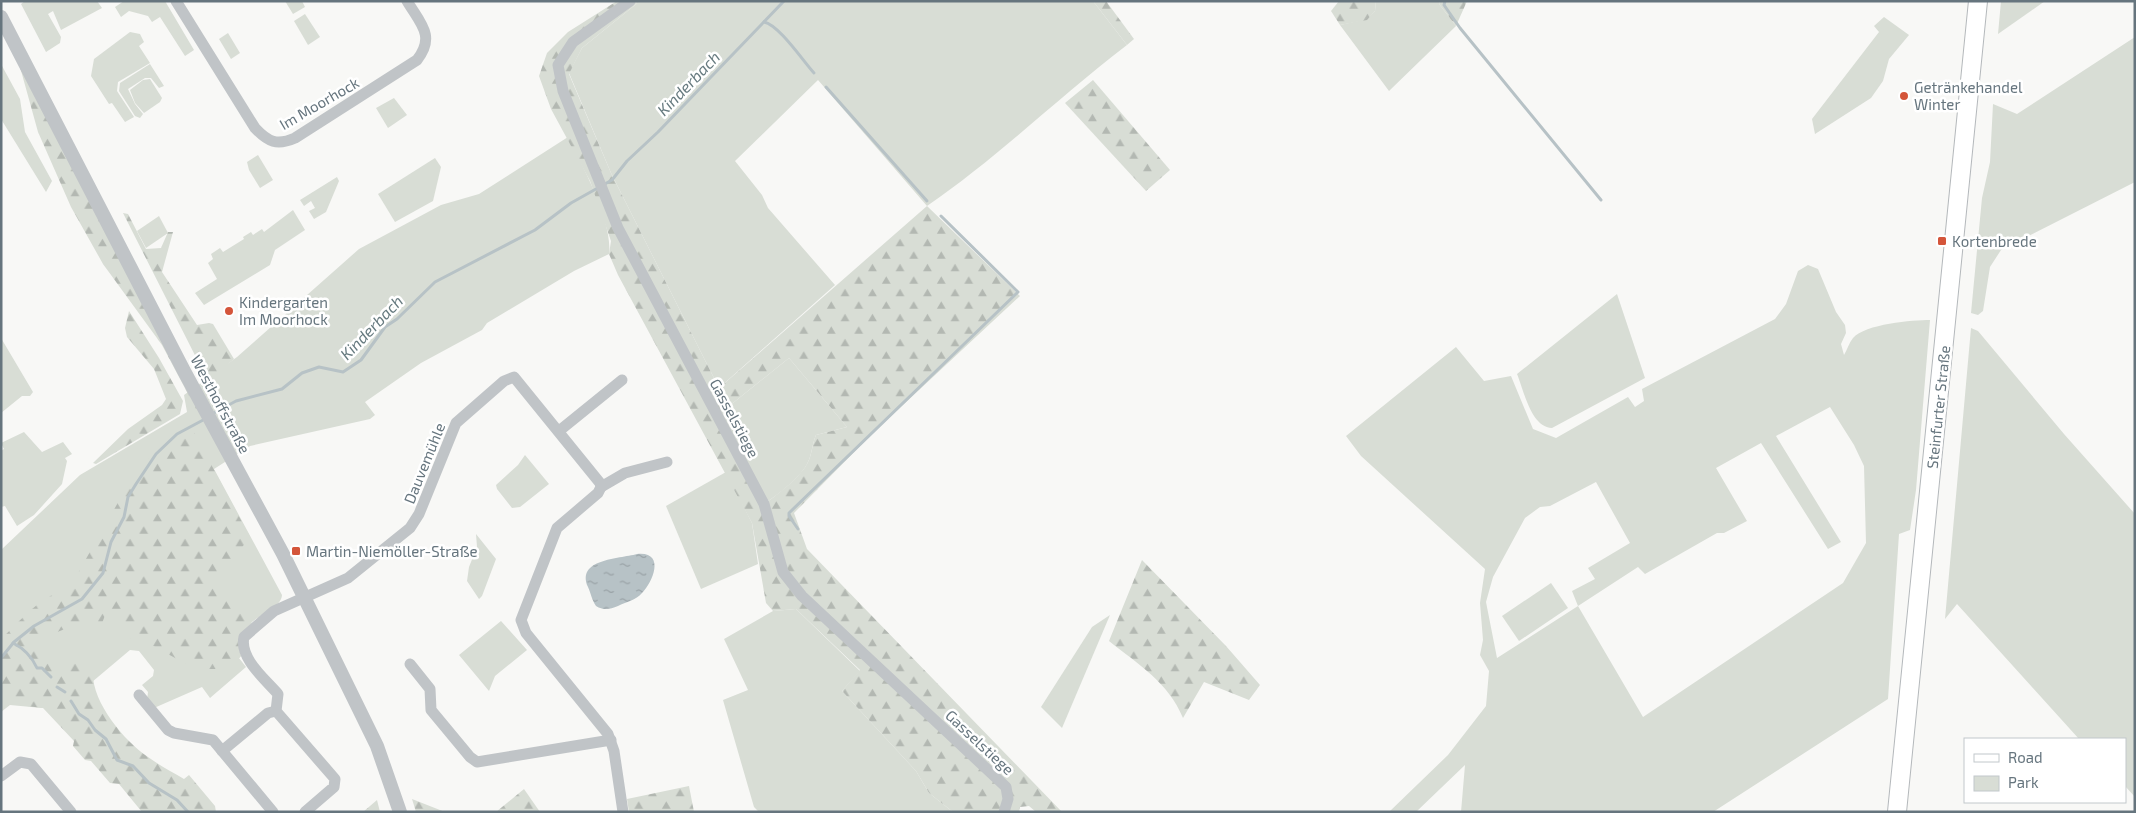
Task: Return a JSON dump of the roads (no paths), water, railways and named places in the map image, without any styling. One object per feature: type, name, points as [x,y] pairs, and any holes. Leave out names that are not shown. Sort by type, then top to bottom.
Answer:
[{"type":"main road","name":"Steinfurter Straße","points":[[1897,812],[1978,1]]},
{"type":"main road","name":"Steinfurter Straße","points":[[1909,812],[1989,1]]},
{"type":"street","name":"Im Moorhock","points":[[176,1],[255,128],[264,138],[276,143],[295,138],[417,60],[422,53],[427,38],[407,1]]},
{"type":"street","name":"Gasselstiege","points":[[630,1],[573,42],[558,65],[563,91],[618,228],[764,504],[783,572],[802,596],[1006,787],[1008,799],[1004,812]]},
{"type":"street","name":"Westhoffstraße","points":[[1,17],[218,435],[268,525],[377,746],[400,812]]},
{"type":"street","name":"Dauvemühle","points":[[303,597],[348,578],[410,528],[419,514],[456,422],[510,378],[514,377],[519,381],[598,479],[601,487]]},
{"type":"street","points":[[559,431],[622,380]]},
{"type":"street","points":[[623,812],[611,740],[526,633],[521,620],[557,528],[598,493],[601,487],[625,473],[667,462]]},
{"type":"street","points":[[303,597],[274,611],[249,631],[244,637],[244,651],[278,694],[276,711],[334,779],[334,787],[305,812]]},
{"type":"street","points":[[410,664],[430,689],[431,710],[473,761],[488,761],[611,740]]},
{"type":"street","points":[[139,696],[168,730],[174,733],[213,740],[273,812]]},
{"type":"street","points":[[222,750],[268,713],[276,711]]},
{"type":"street","points":[[1,776],[20,762],[31,764],[71,812]]},
{"type":"water","points":[[637,554],[646,554],[654,562],[653,575],[646,588],[631,601],[610,609],[596,606],[588,587],[586,578],[588,571],[601,562]]},
{"type":"waterway","name":"Kinderbach","points":[[212,414],[236,401],[282,389],[302,373],[319,367],[343,372],[361,360],[385,327],[397,319],[435,282],[535,230],[571,203],[612,180],[627,161],[658,132],[784,1]]},
{"type":"waterway","points":[[1445,1],[1444,5],[1460,28],[1601,200]]},
{"type":"waterway","points":[[764,22],[784,36],[814,73]]},
{"type":"waterway","points":[[826,87],[927,201]]},
{"type":"waterway","points":[[798,529],[789,513],[1018,292],[941,216]]},
{"type":"waterway","name":"Kinderbach","points":[[1,658],[14,642],[34,626],[82,599],[103,573],[111,542],[124,517],[128,497],[156,454],[177,434],[205,419]]},
{"type":"waterway","points":[[13,643],[28,654],[37,668],[42,668],[51,677]]},
{"type":"waterway","points":[[57,687],[65,692]]},
{"type":"waterway","points":[[71,701],[79,714],[88,720],[95,730],[106,739],[117,760],[133,766],[149,783],[177,800],[188,812]]},
{"type":"place","name":"Getränkehandel Winter","points":[[1904,96]]},
{"type":"place","name":"Kortenbrede","points":[[1942,241]]},
{"type":"place","name":"Kindergarten Im Moorhock","points":[[229,311]]},
{"type":"place","name":"Martin-Niemöller-Straße","points":[[296,551]]}]
